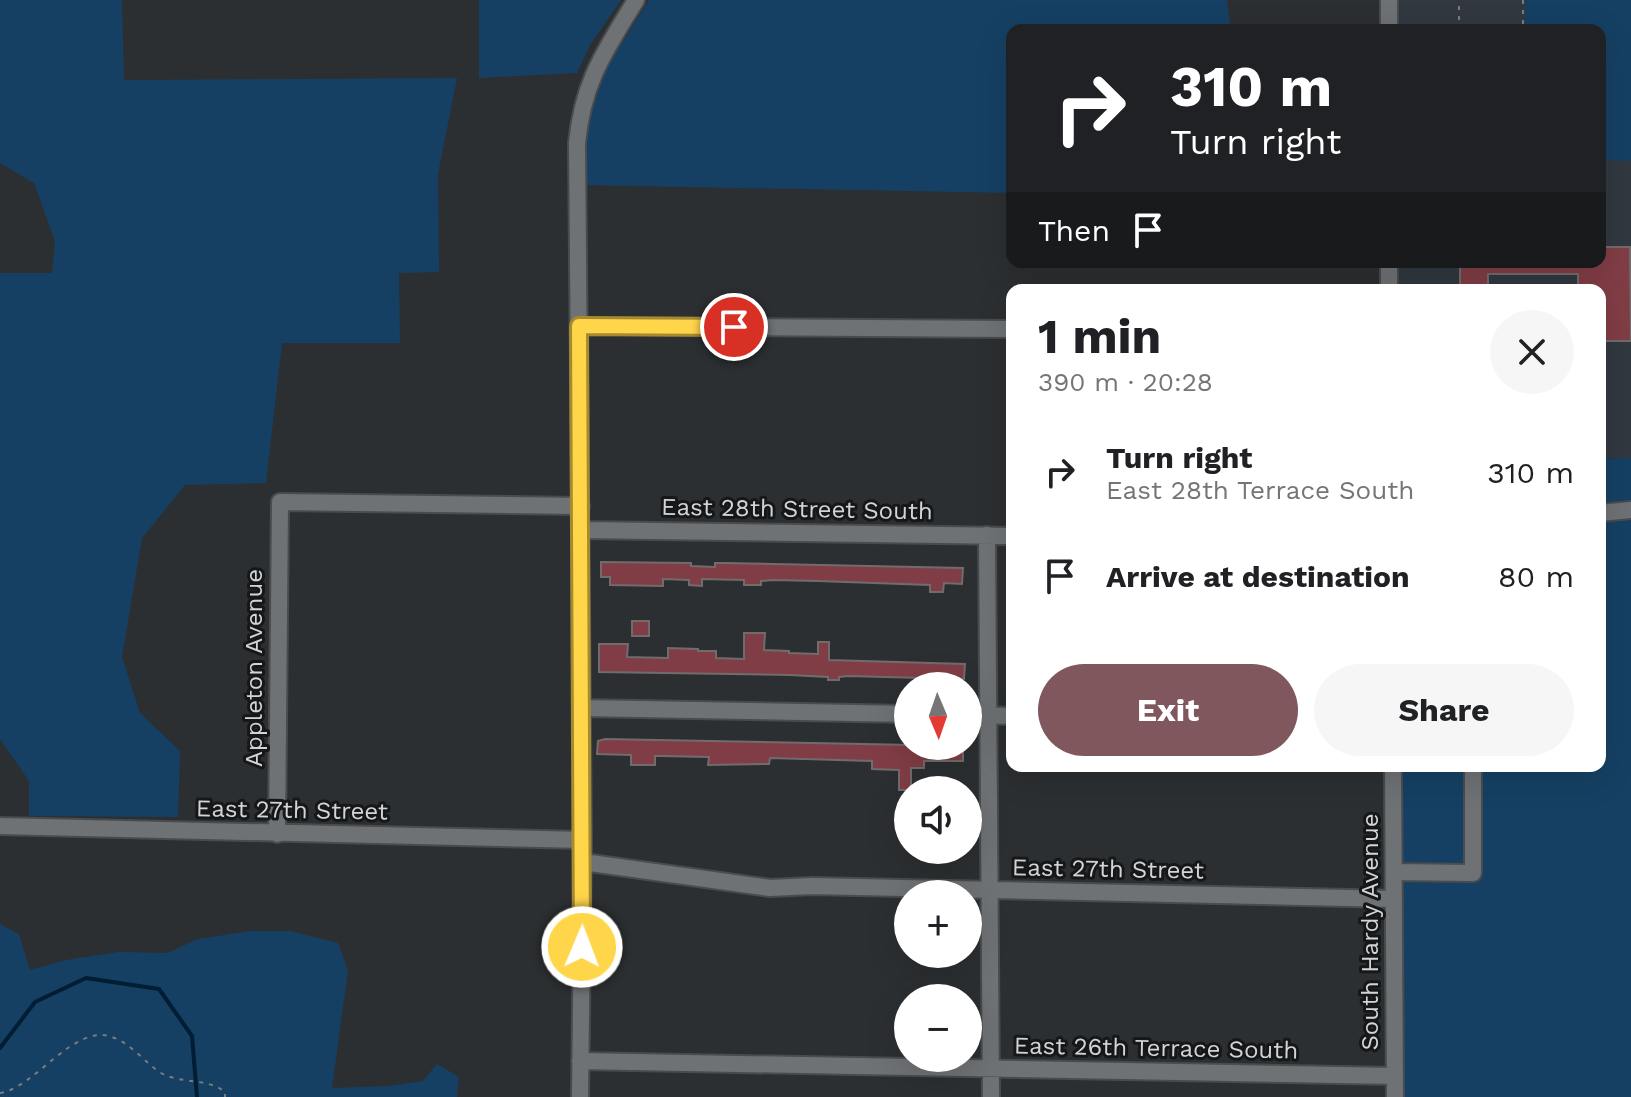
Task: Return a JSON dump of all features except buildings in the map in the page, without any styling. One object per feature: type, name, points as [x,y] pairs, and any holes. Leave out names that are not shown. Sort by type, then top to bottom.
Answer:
[{"type":"street","points":[[580,1097],[583,840],[577,143],[580,114],[597,64],[636,0]]},
{"type":"street","points":[[1389,0],[1389,24]]},
{"type":"street","points":[[579,326],[1006,329]]},
{"type":"street","name":"Appleton Avenue","points":[[277,834],[280,502],[581,506]]},
{"type":"street","points":[[1606,512],[1631,510]]},
{"type":"street","name":"East 28th Street South","points":[[581,530],[1006,536]]},
{"type":"street","points":[[987,535],[991,1097]]},
{"type":"street","points":[[582,708],[894,714]]},
{"type":"street","points":[[982,715],[1006,716]]},
{"type":"street","name":"South Hardy Avenue","points":[[1393,772],[1395,1097]]},
{"type":"street","points":[[1394,872],[1473,873],[1473,772]]},
{"type":"street","name":"East 27th Street","points":[[0,826],[583,840]]},
{"type":"street","name":"East 27th Street","points":[[583,862],[770,888],[812,886],[1394,899]]},
{"type":"street","name":"East 26th Terrace South","points":[[580,1061],[1395,1076]]},
{"type":"path","points":[[1459,0],[1459,24]]},
{"type":"path","points":[[1523,0],[1523,24]]},
{"type":"path","points":[[0,1093],[14,1090],[74,1045],[94,1036],[108,1035],[120,1040],[160,1072],[175,1079],[219,1087],[225,1092],[225,1097]]},
{"type":"shaded area","points":[[0,0],[122,0],[124,80],[457,78],[438,174],[439,272],[399,273],[400,343],[282,343],[266,483],[185,485],[142,538],[122,657],[140,713],[180,751],[178,817],[29,816],[29,781],[0,739],[0,273],[52,273],[55,241],[34,183],[0,163]]},
{"type":"shaded area","points":[[479,0],[621,0],[590,45],[577,73],[479,78]]},
{"type":"shaded area","points":[[649,0],[1227,0],[1230,24],[1006,24],[1006,193],[583,185],[589,119],[605,70]]},
{"type":"shaded area","points":[[1399,0],[1631,0],[1631,458],[1606,459],[1606,284],[1399,284],[1399,268],[1606,268],[1606,24],[1399,24]]},
{"type":"shaded area","points":[[1525,0],[1631,0],[1631,161],[1606,160],[1606,24],[1525,24]]},
{"type":"shaded area","points":[[1631,458],[1631,1097],[1402,1097],[1401,772],[1606,772],[1606,459]]},
{"type":"shaded area","points":[[0,924],[19,934],[30,970],[66,960],[119,952],[167,953],[198,939],[251,931],[290,931],[338,943],[348,970],[332,1088],[423,1081],[437,1064],[459,1077],[457,1097],[0,1097]]},
{"type":"waterway","points":[[0,1048],[35,1002],[86,978],[159,989],[192,1036],[197,1097]]},
{"type":"route","points":[[582,947],[579,326],[734,327]]}]
